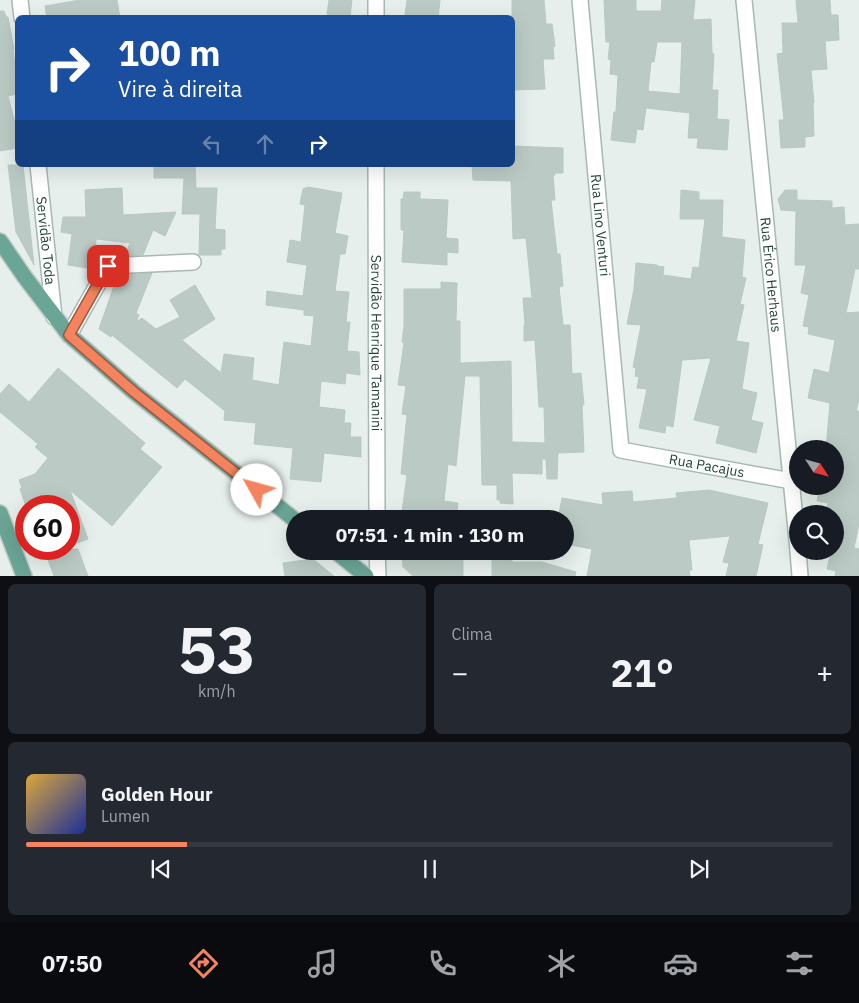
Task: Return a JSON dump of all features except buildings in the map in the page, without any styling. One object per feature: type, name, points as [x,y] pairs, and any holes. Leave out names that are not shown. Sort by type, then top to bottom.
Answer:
[{"type":"main road","points":[[0,241],[69,335],[134,392],[286,513]]},
{"type":"main road","points":[[0,513],[24,576]]},
{"type":"main road","points":[[346,560],[366,576]]},
{"type":"street","points":[[20,0],[22,15]]},
{"type":"street","points":[[376,0],[376,15]]},
{"type":"street","name":"Rua Lino Venturi","points":[[580,0],[621,450]]},
{"type":"street","name":"Rua Érico Herhaus","points":[[744,0],[789,461]]},
{"type":"street","name":"Servidão Toda","points":[[38,167],[54,317]]},
{"type":"street","name":"Servidão Henrique Tamanini","points":[[376,167],[377,510]]},
{"type":"street","points":[[69,335],[108,266],[193,262]]},
{"type":"street","name":"Rua Pacajus","points":[[621,450],[789,481]]},
{"type":"street","points":[[378,560],[378,576]]},
{"type":"street","name":"Rua Érico Herhaus","points":[[799,560],[800,576]]},
{"type":"route","points":[[108,266],[69,335],[112,374],[257,490]]}]
